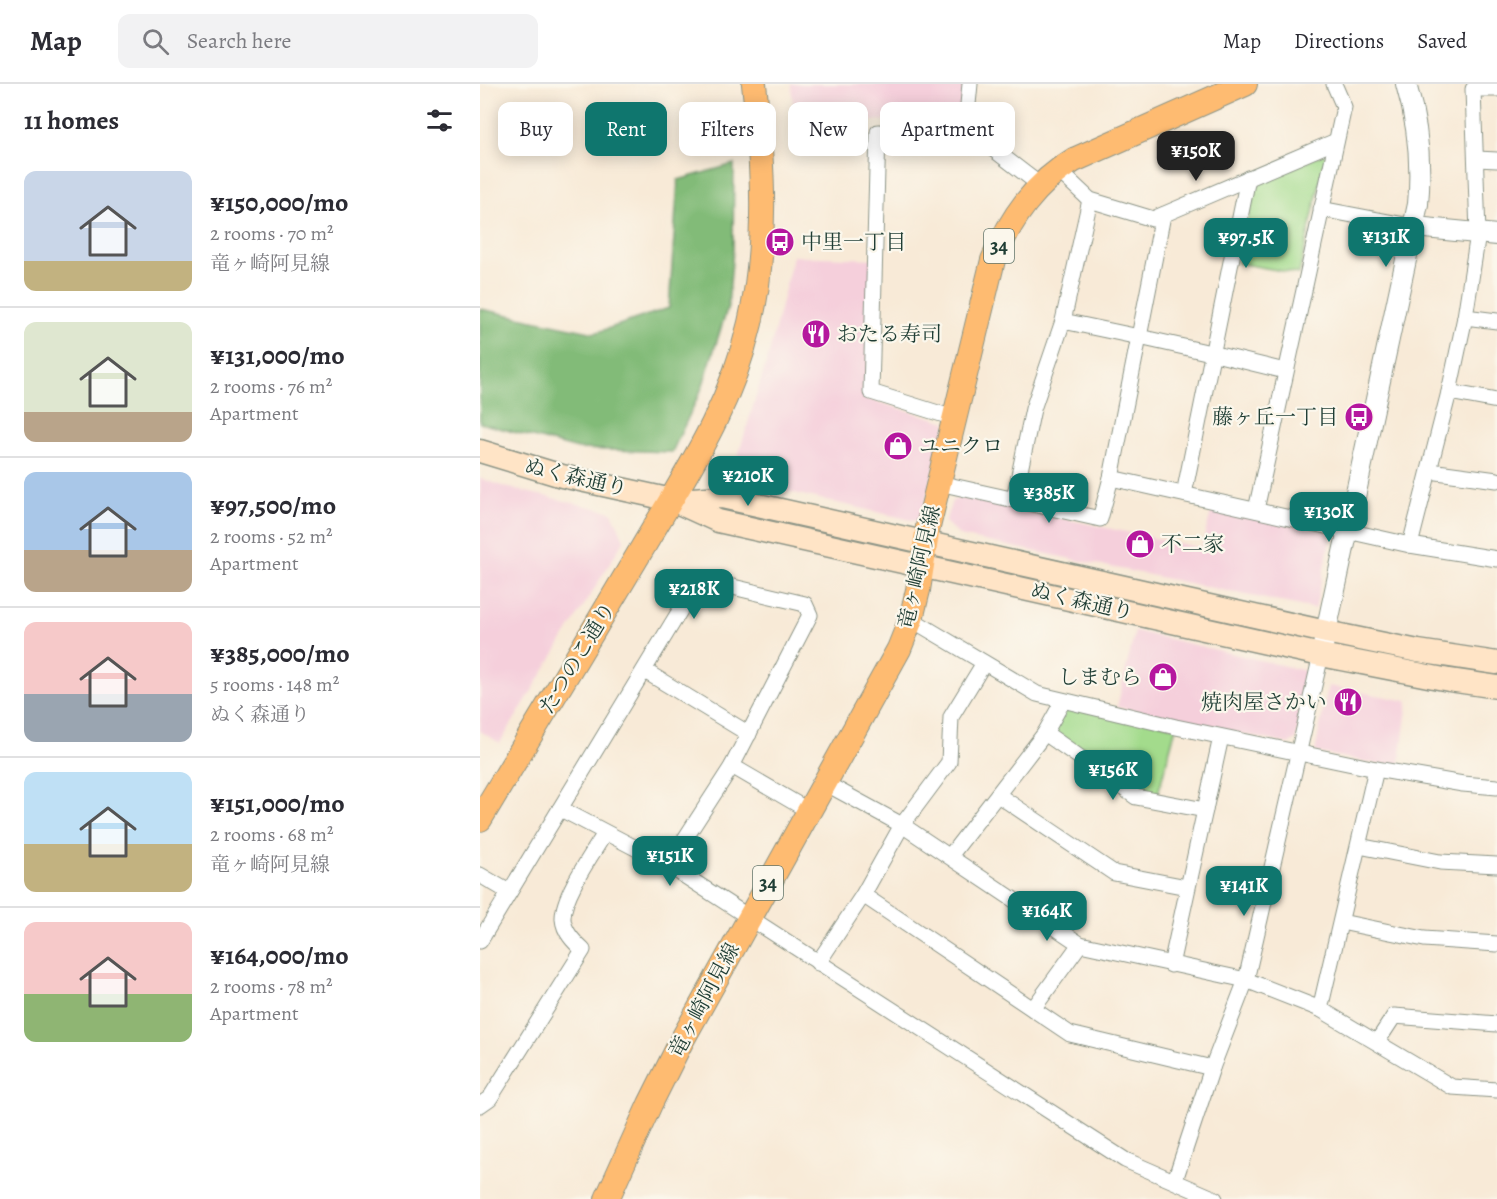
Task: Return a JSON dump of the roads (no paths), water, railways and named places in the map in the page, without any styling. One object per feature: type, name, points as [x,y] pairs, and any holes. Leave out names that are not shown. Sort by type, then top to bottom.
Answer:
[{"type":"main road","name":"たつのこ通り","points":[[480,819],[710,433],[740,360],[750,322],[759,265],[762,226],[762,177],[754,84]]},
{"type":"main road","name":"竜ヶ崎阿見線","points":[[607,1199],[667,1070],[899,649],[910,619],[954,418],[993,260],[1011,222],[1048,177],[1100,147],[1235,86]]},
{"type":"main road","name":"ぬく森通り","points":[[480,451],[562,476],[672,500],[718,521],[1321,655],[1497,687]]},
{"type":"main road","name":"ぬく森通り","points":[[672,500],[722,497],[1326,632],[1418,651],[1497,663]]},
{"type":"street","points":[[968,102],[970,84]]},
{"type":"street","points":[[1256,510],[1344,107],[1334,84]]},
{"type":"street","points":[[1174,1180],[1212,1068],[1246,981],[1321,655],[1415,227],[1420,177],[1419,137],[1406,84]]},
{"type":"street","points":[[1410,545],[1487,235],[1477,159],[1473,89],[1497,89]]},
{"type":"street","points":[[880,132],[878,132],[871,392],[954,418]]},
{"type":"street","points":[[1010,156],[1090,200],[1153,219],[1336,141]]},
{"type":"street","points":[[1477,159],[1497,160]]},
{"type":"street","points":[[1184,494],[1248,178]]},
{"type":"street","points":[[1014,499],[1033,409],[1063,321],[1090,200]]},
{"type":"street","points":[[1321,209],[1415,227],[1487,235]]},
{"type":"street","points":[[939,483],[1101,519],[1163,214]]},
{"type":"street","points":[[1465,317],[1497,321]]},
{"type":"street","points":[[1063,321],[1286,371]]},
{"type":"street","points":[[1449,392],[1497,401]]},
{"type":"street","points":[[1430,471],[1497,480]]},
{"type":"street","points":[[1111,478],[1410,545],[1497,559]]},
{"type":"street","points":[[480,941],[699,579],[805,604],[810,615],[749,734],[732,766],[668,866]]},
{"type":"street","points":[[910,619],[1037,694],[1221,737],[1376,769],[1497,788]]},
{"type":"street","points":[[818,963],[862,895],[902,825],[949,762],[951,717],[984,663]]},
{"type":"street","points":[[645,671],[749,734]]},
{"type":"street","points":[[950,856],[1045,733],[1063,701]]},
{"type":"street","points":[[1045,733],[1136,797],[1205,810]]},
{"type":"street","points":[[1171,964],[1221,737]]},
{"type":"street","points":[[732,766],[809,811]]},
{"type":"street","points":[[1320,1009],[1376,769]]},
{"type":"street","points":[[825,783],[902,825],[1080,944],[1246,981],[1320,1009],[1452,1087],[1497,1090]]},
{"type":"street","points":[[998,795],[1114,873],[1187,887]]},
{"type":"street","points":[[561,809],[668,866],[1125,1160],[1215,1199]]},
{"type":"street","points":[[480,1105],[490,1098],[583,950],[573,942],[566,931],[563,919],[565,906],[576,881],[605,833]]},
{"type":"street","points":[[1359,846],[1440,862],[1497,866]]},
{"type":"street","points":[[480,874],[509,892]]},
{"type":"street","points":[[862,895],[1070,1034],[1212,1068]]},
{"type":"street","points":[[1341,922],[1424,939],[1497,944]]},
{"type":"street","points":[[1033,1009],[1080,944]]},
{"type":"street","points":[[1377,1042],[1394,1016],[1497,1024]]},
{"type":"place","name":"中里一丁目","points":[[780,242]]},
{"type":"place","name":"おたる寿司","points":[[816,334]]},
{"type":"place","name":"藤ヶ丘一丁目","points":[[1359,417]]},
{"type":"place","name":"ユニクロ","points":[[898,446]]},
{"type":"place","name":"不二家","points":[[1140,544]]},
{"type":"place","name":"しまむら","points":[[1163,677]]},
{"type":"place","name":"焼肉屋さかい","points":[[1348,702]]}]
